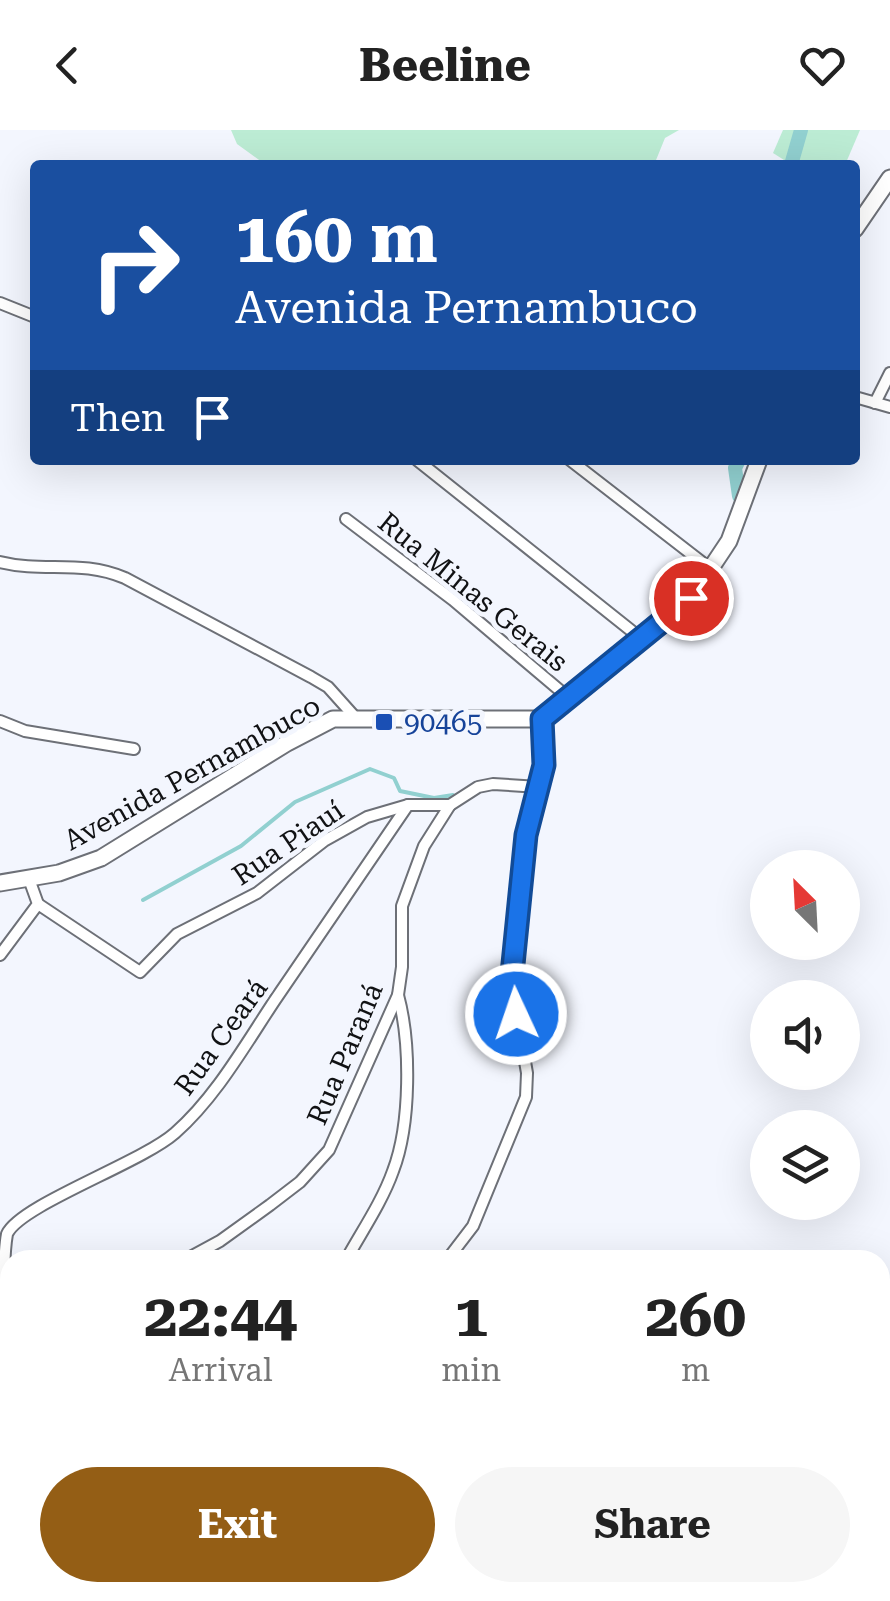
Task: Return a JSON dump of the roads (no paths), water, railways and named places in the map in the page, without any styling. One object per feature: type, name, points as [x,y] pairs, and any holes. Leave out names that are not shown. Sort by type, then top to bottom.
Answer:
[{"type":"street","points":[[860,221],[890,178]]},
{"type":"street","points":[[0,303],[30,315]]},
{"type":"street","points":[[875,403],[890,372]]},
{"type":"street","points":[[860,398],[890,408]]},
{"type":"street","points":[[423,465],[643,640]]},
{"type":"street","points":[[576,465],[712,570]]},
{"type":"street","points":[[455,1250],[473,1226],[526,1098],[527,1073],[512,987],[523,857],[546,748],[542,719],[571,700],[691,598],[712,570],[742,513],[757,465]]},
{"type":"street","name":"Rua Minas Gerais","points":[[346,519],[453,600],[571,700]]},
{"type":"street","points":[[0,562],[28,568],[81,565],[126,578],[312,677],[328,687],[354,716]]},
{"type":"street","name":"Avenida Pernambuco","points":[[0,882],[59,874],[101,858],[312,728],[333,719],[542,719]]},
{"type":"street","points":[[0,722],[25,731],[134,749]]},
{"type":"street","name":"Rua Piauí","points":[[38,904],[140,972],[177,934],[258,893],[324,841],[367,817],[408,805],[450,805],[468,792],[493,784],[539,787]]},
{"type":"street","name":"Rua Ceará","points":[[2,1250],[8,1229],[32,1212],[152,1152],[188,1121],[229,1069],[408,805]]},
{"type":"street","name":"Rua Paraná","points":[[202,1250],[232,1232],[315,1168],[344,1122],[398,996],[402,906],[424,846],[450,805]]},
{"type":"street","points":[[0,955],[38,904],[29,879]]},
{"type":"street","points":[[352,1250],[382,1196],[398,1157],[404,1112],[406,1030],[398,996]]},
{"type":"waterway","points":[[792,160],[801,130]]},
{"type":"waterway","points":[[736,465],[739,496]]},
{"type":"waterway","points":[[143,900],[241,846],[295,802],[370,769],[394,778],[400,791],[434,798],[453,795]]},
{"type":"place","name":"90465","points":[[384,722]]}]
